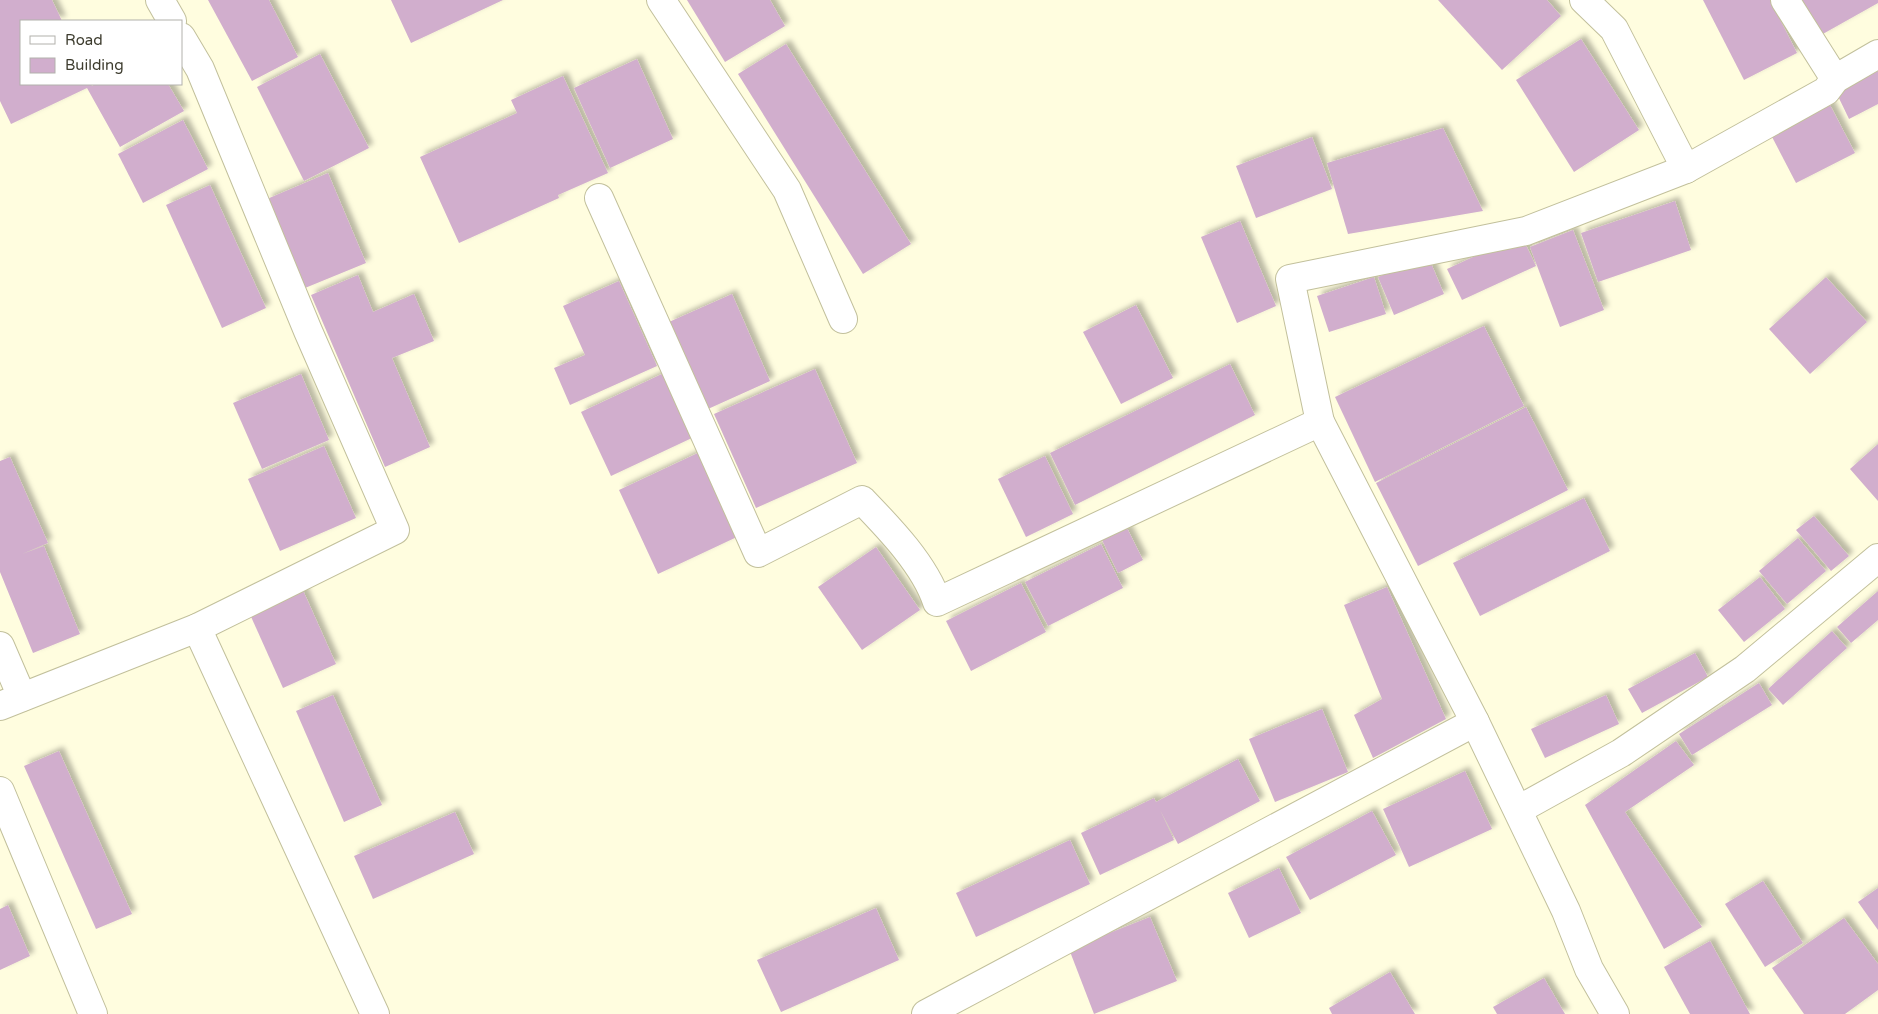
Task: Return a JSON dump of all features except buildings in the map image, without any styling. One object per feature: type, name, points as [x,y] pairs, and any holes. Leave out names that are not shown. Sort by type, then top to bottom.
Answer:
[{"type":"street","points":[[160,0],[171,20]]},
{"type":"street","points":[[662,0],[787,190],[843,319]]},
{"type":"street","points":[[1584,0],[1614,29],[1686,169]]},
{"type":"street","points":[[1785,0],[1835,79]]},
{"type":"street","points":[[0,646],[11,702],[197,628],[395,530],[308,331],[200,69],[182,39]]},
{"type":"street","points":[[1615,1014],[1589,969],[1566,911],[1475,722],[1320,422],[1290,279],[1526,231],[1686,169],[1826,91],[1835,79],[1878,54]]},
{"type":"street","points":[[599,198],[758,552],[862,500],[891,530],[932,586],[937,602],[1320,422]]},
{"type":"street","points":[[1518,810],[1621,753],[1745,668],[1878,558]]},
{"type":"street","points":[[197,628],[375,1014]]},
{"type":"street","points":[[926,1014],[1475,722]]},
{"type":"street","points":[[0,791],[92,1014]]}]
